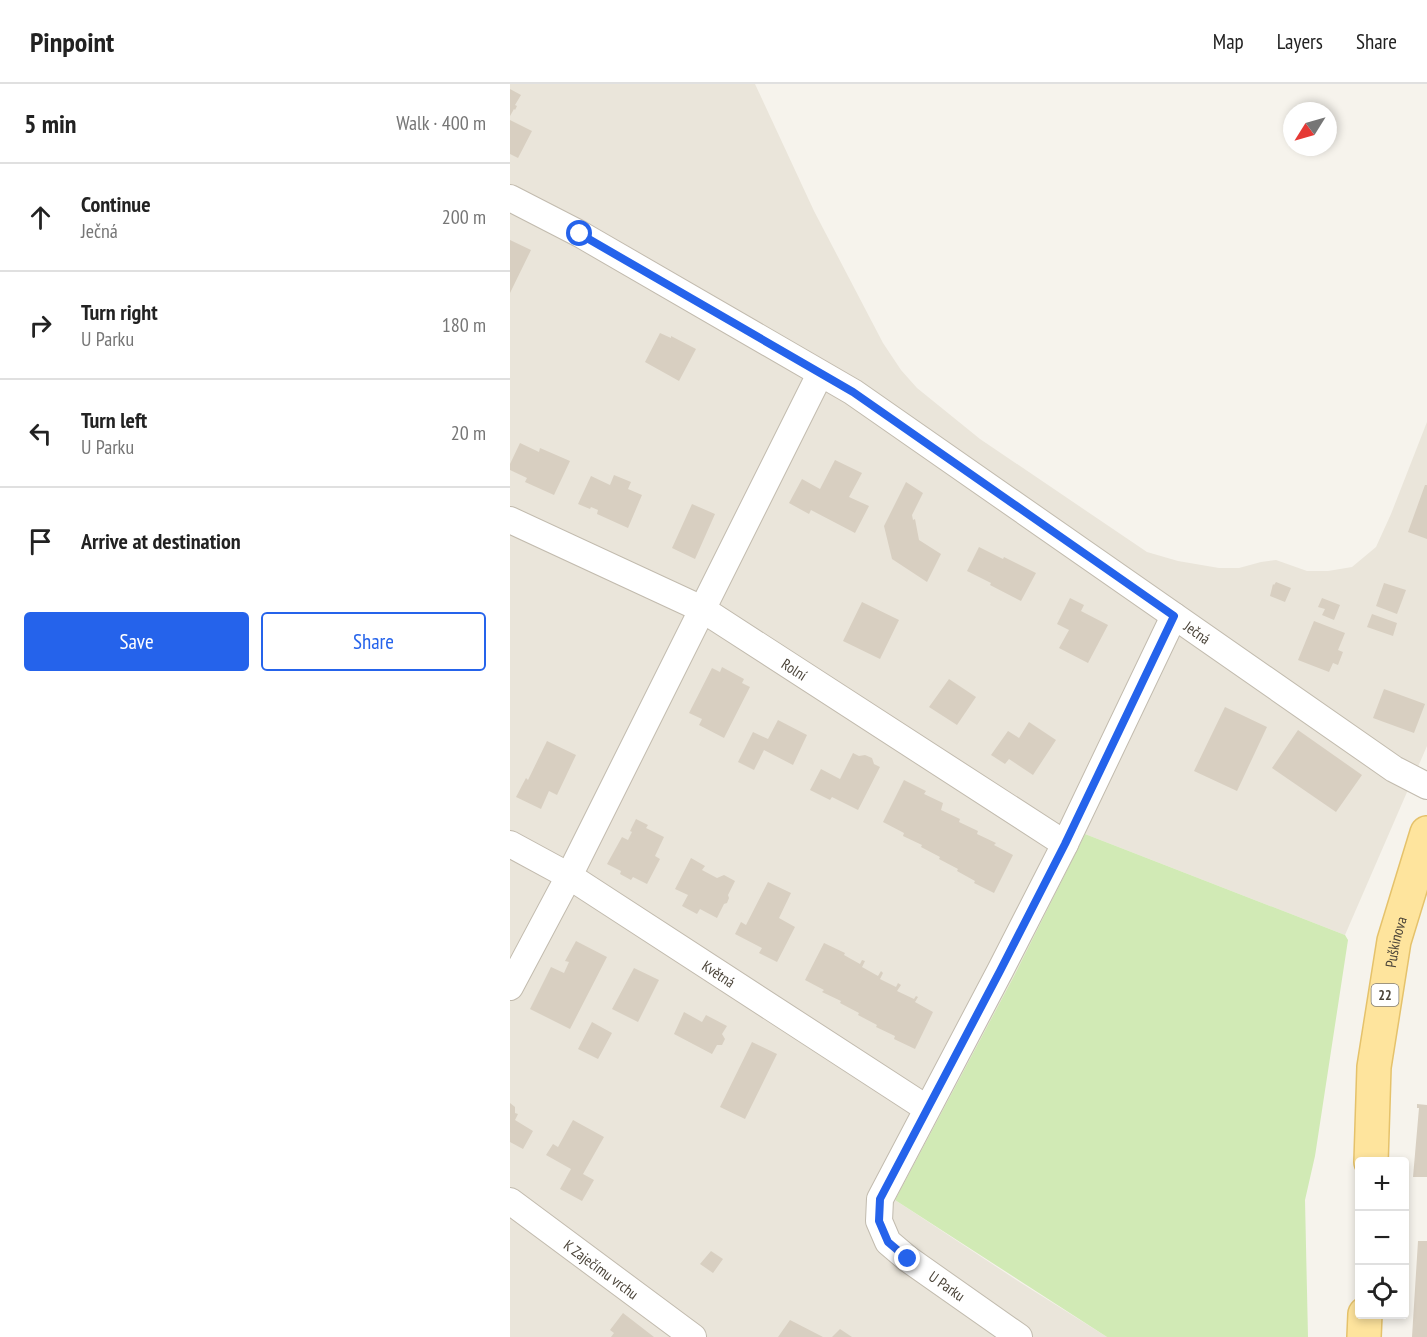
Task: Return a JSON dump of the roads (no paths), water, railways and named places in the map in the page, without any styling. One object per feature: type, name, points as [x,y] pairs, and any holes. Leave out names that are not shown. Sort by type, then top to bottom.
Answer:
[{"type":"main road","name":"Puškinova","points":[[1371,1157],[1374,1067],[1394,941],[1427,833]]},
{"type":"main road","points":[[1364,1337],[1365,1319]]},
{"type":"street","name":"Ječná","points":[[510,198],[580,234],[853,392],[1394,769],[1427,786]]},
{"type":"street","points":[[510,987],[569,876],[820,374]]},
{"type":"street","name":"Rolní","points":[[510,520],[702,609],[1065,844]]},
{"type":"street","name":"U Parku","points":[[1019,1337],[908,1259],[888,1242],[879,1221],[880,1199],[1065,844],[1174,616]]},
{"type":"street","name":"Květná","points":[[510,844],[569,876],[926,1108]]},
{"type":"street","name":"K Zaječímu vrchu","points":[[510,1201],[693,1337]]}]
